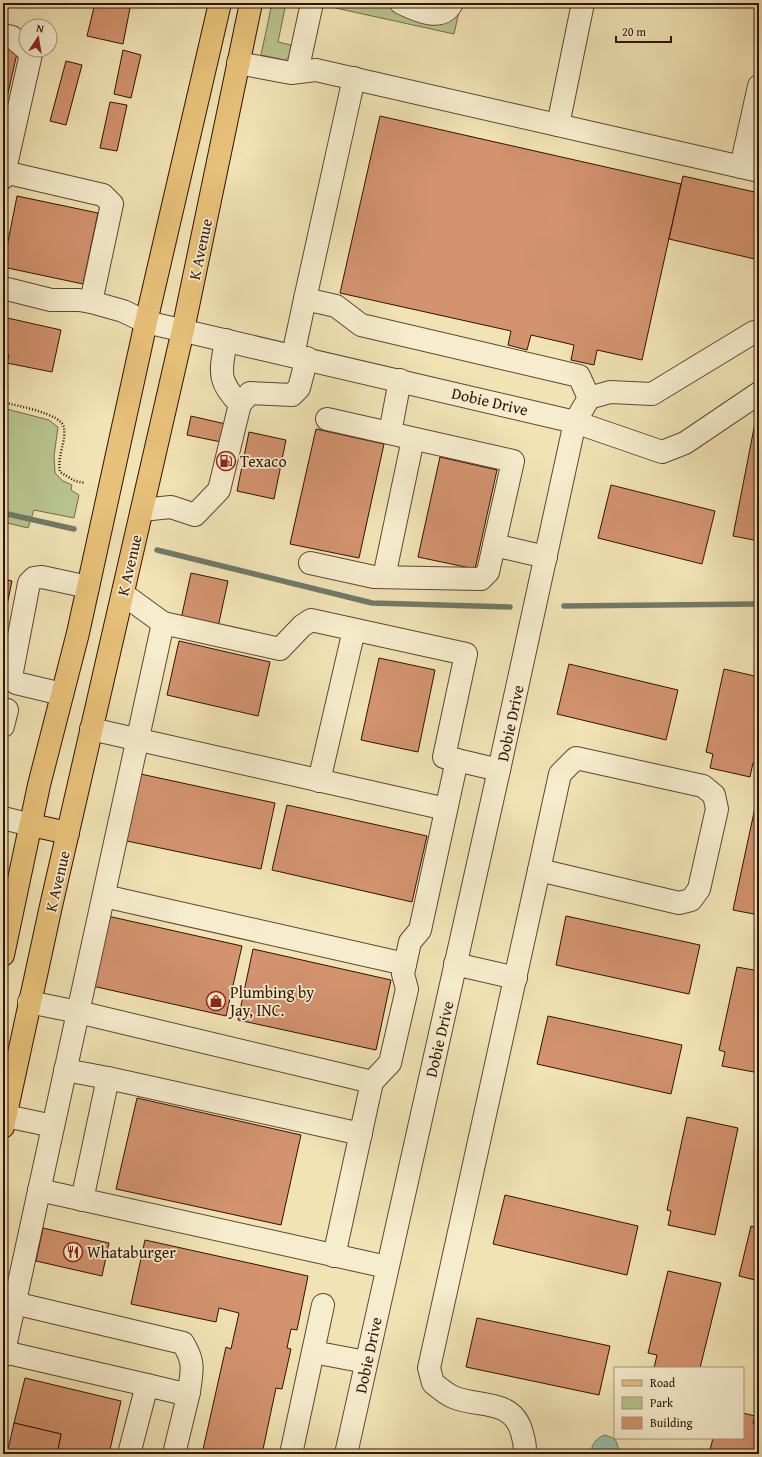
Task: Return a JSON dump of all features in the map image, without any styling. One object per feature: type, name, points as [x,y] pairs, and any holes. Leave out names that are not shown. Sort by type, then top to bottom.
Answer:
[{"type":"main road","points":[[3,955],[6,928],[88,587],[146,322],[220,3]]},
{"type":"main road","name":"K Avenue","points":[[4,1119],[29,1002],[183,330],[251,3]]},
{"type":"main road","points":[[88,587],[123,594]]},
{"type":"main road","points":[[31,824],[68,833]]},
{"type":"street","points":[[297,72],[312,3]]},
{"type":"street","points":[[401,3],[413,9],[432,14],[442,13],[449,8],[452,3]]},
{"type":"street","points":[[558,125],[583,3]]},
{"type":"street","points":[[3,35],[12,37],[18,43]]},
{"type":"street","points":[[30,58],[4,175],[104,195],[112,204],[91,302]]},
{"type":"street","points":[[238,63],[291,73],[316,70],[750,169],[759,86]]},
{"type":"street","points":[[142,510],[171,507],[195,515],[219,490],[240,404],[250,393],[292,395],[299,388],[305,299],[354,78]]},
{"type":"street","name":"Dobie Drive","points":[[3,288],[51,300],[79,300],[91,302],[123,311],[146,322],[300,356],[575,422],[346,1454]]},
{"type":"street","points":[[305,299],[336,306],[361,325],[579,376],[589,398]]},
{"type":"street","points":[[759,332],[754,332],[652,394],[610,392],[589,398],[575,422],[662,452],[685,443],[759,393]]},
{"type":"street","points":[[226,340],[221,373],[228,392],[240,404]]},
{"type":"street","points":[[390,434],[400,380]]},
{"type":"street","points":[[310,563],[374,577],[481,579],[488,572],[513,461],[327,419]]},
{"type":"street","points":[[384,577],[413,439]]},
{"type":"street","points":[[494,545],[546,556]]},
{"type":"street","points":[[62,694],[16,684],[11,678],[29,583],[34,578],[42,577],[88,587]]},
{"type":"street","points":[[123,594],[164,623],[280,649],[302,626],[311,620],[466,654],[444,757],[499,770]]},
{"type":"street","points":[[164,623],[39,1190],[9,1312],[3,1354],[176,1392],[189,1392]]},
{"type":"street","points":[[319,780],[354,630]]},
{"type":"street","points":[[3,709],[7,710],[3,726]]},
{"type":"street","points":[[91,729],[446,809]]},
{"type":"street","points":[[524,1454],[525,1448],[521,1428],[512,1414],[493,1405],[453,1397],[433,1383],[429,1368],[560,774],[576,758],[703,786],[714,795],[716,809],[714,822],[699,889],[691,900],[679,903],[539,870]]},
{"type":"street","points":[[334,1256],[372,1082],[390,1063],[407,989],[403,974],[405,964],[410,942],[420,930],[457,760]]},
{"type":"street","points":[[3,818],[31,824]]},
{"type":"street","points":[[104,896],[405,964]]},
{"type":"street","points":[[455,964],[516,978]]},
{"type":"street","points":[[29,1002],[78,1012],[372,1082]]},
{"type":"street","points":[[65,1070],[108,1078],[361,1134]]},
{"type":"street","points":[[82,1200],[108,1078]]},
{"type":"street","points":[[4,1119],[53,1126]]},
{"type":"street","points":[[39,1190],[387,1267]]},
{"type":"street","points":[[291,1454],[324,1305]]},
{"type":"street","points":[[9,1312],[183,1343],[191,1357],[192,1372],[189,1392],[174,1454]]},
{"type":"street","points":[[313,1352],[366,1362]]},
{"type":"street","points":[[129,1454],[147,1386]]},
{"type":"path","points":[[3,402],[51,415],[60,420],[64,428],[58,462],[60,472],[75,481],[85,483]]},
{"type":"green space","points":[[272,3],[286,3],[278,42],[291,45],[290,56],[285,60],[261,55]]},
{"type":"green space","points":[[323,3],[391,3],[445,22],[451,21],[455,17],[461,3],[454,34],[322,5]]},
{"type":"green space","points":[[3,408],[49,420],[58,427],[54,456],[55,473],[63,481],[72,485],[71,490],[79,495],[74,518],[34,510],[28,528],[3,522]]},
{"type":"shaded area","points":[[605,1435],[615,1439],[618,1446],[617,1454],[590,1454],[594,1442]]},
{"type":"building","points":[[95,3],[131,3],[123,44],[87,36]]},
{"type":"building","points":[[3,45],[18,49],[3,115]]},
{"type":"building","points":[[123,50],[141,55],[131,98],[114,94]]},
{"type":"building","points":[[66,61],[82,65],[66,125],[50,121]]},
{"type":"building","points":[[110,102],[127,105],[117,151],[100,148]]},
{"type":"building","points":[[380,116],[681,184],[642,360],[597,350],[594,365],[571,360],[574,345],[531,335],[527,350],[508,345],[511,331],[340,293]]},
{"type":"building","points":[[683,176],[759,193],[759,260],[669,239]]},
{"type":"building","points":[[17,196],[98,213],[83,284],[3,267]]},
{"type":"building","points":[[3,317],[61,330],[52,372],[7,363],[9,355],[3,354]]},
{"type":"building","points":[[191,416],[230,425],[226,443],[187,435]]},
{"type":"building","points":[[754,428],[759,429],[759,541],[733,536]]},
{"type":"building","points":[[316,429],[384,444],[359,558],[290,544]]},
{"type":"building","points":[[249,432],[286,440],[274,499],[237,491]]},
{"type":"building","points":[[440,457],[497,470],[475,569],[418,557]]},
{"type":"building","points":[[611,485],[715,511],[702,564],[598,538]]},
{"type":"building","points":[[191,573],[228,581],[218,627],[181,619]]},
{"type":"building","points":[[3,579],[12,581],[3,624]]},
{"type":"building","points":[[179,641],[270,662],[258,716],[167,695]]},
{"type":"building","points":[[379,658],[435,670],[418,752],[361,740]]},
{"type":"building","points":[[569,664],[678,690],[666,740],[557,714]]},
{"type":"building","points":[[724,669],[759,677],[759,752],[756,764],[753,763],[750,777],[710,768],[713,754],[706,752]]},
{"type":"building","points":[[136,773],[275,803],[261,869],[122,840]]},
{"type":"building","points":[[756,803],[759,804],[759,915],[733,910]]},
{"type":"building","points":[[287,805],[427,836],[412,902],[272,870]]},
{"type":"building","points":[[103,915],[242,946],[226,1016],[88,985]]},
{"type":"building","points":[[566,916],[700,945],[689,994],[556,965]]},
{"type":"building","points":[[253,949],[391,980],[376,1050],[238,1020]]},
{"type":"building","points":[[737,967],[759,971],[759,1073],[722,1066],[725,1052],[719,1050]]},
{"type":"building","points":[[548,1016],[682,1045],[671,1094],[537,1064]]},
{"type":"building","points":[[137,1098],[301,1135],[281,1225],[116,1189]]},
{"type":"building","points":[[687,1117],[738,1128],[715,1235],[668,1225],[671,1211],[667,1210]]},
{"type":"building","points":[[505,1195],[638,1226],[627,1275],[493,1244]]},
{"type":"building","points":[[751,1226],[759,1228],[759,1281],[739,1276]]},
{"type":"building","name":"Whataburger","points":[[43,1228],[109,1243],[102,1276],[36,1261]]},
{"type":"building","points":[[145,1240],[308,1276],[297,1330],[291,1329],[287,1348],[291,1349],[282,1389],[276,1388],[262,1454],[202,1454],[226,1347],[231,1349],[239,1313],[219,1308],[216,1322],[131,1304]]},
{"type":"building","points":[[668,1271],[721,1283],[700,1367],[654,1367],[657,1355],[648,1353]]},
{"type":"building","points":[[477,1318],[610,1346],[599,1395],[466,1367]]},
{"type":"building","points":[[25,1378],[121,1401],[109,1454],[57,1454],[61,1434],[14,1423]]},
{"type":"building","points":[[744,1413],[755,1416],[753,1423],[759,1424],[759,1454],[709,1454],[713,1439],[744,1439]]},
{"type":"building","points":[[14,1423],[61,1434],[57,1454],[7,1454]]},
{"type":"waterway","points":[[3,513],[74,529]]},
{"type":"waterway","points":[[157,550],[372,603],[510,607]]},
{"type":"waterway","points":[[564,606],[759,604]]},
{"type":"place","name":"Texaco","points":[[226,461]]},
{"type":"place","name":"Plumbing by Jay, INC.","points":[[216,1001]]},
{"type":"place","name":"Whataburger","points":[[73,1252]]}]
